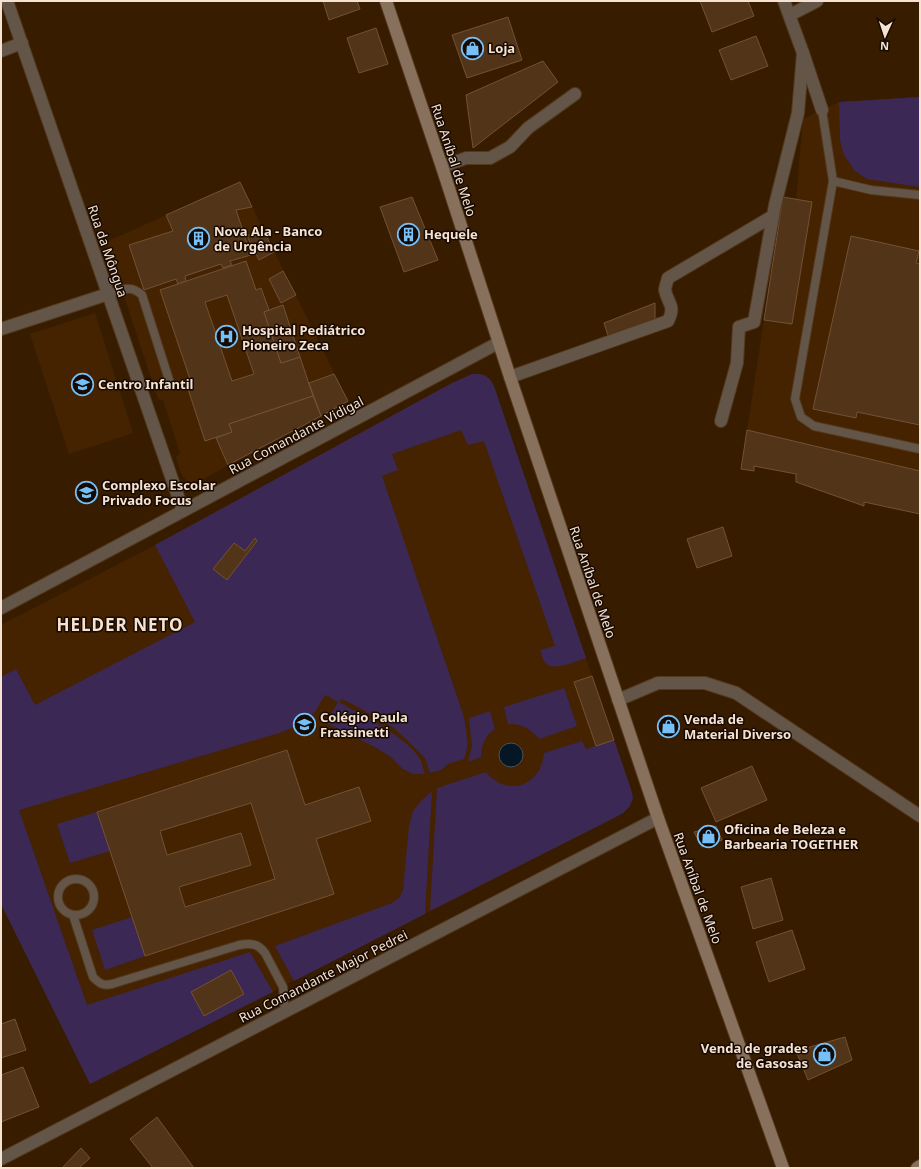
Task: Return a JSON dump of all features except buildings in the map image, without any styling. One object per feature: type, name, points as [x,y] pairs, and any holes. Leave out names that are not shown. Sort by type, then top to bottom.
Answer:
[{"type":"street","name":"Rua da Môngua","points":[[7,1],[183,511]]},
{"type":"street","name":"Rua Aníbal de Melo","points":[[386,1],[442,167],[498,343],[658,818],[783,1168]]},
{"type":"street","points":[[784,1],[822,110]]},
{"type":"street","points":[[790,15],[817,1]]},
{"type":"street","points":[[1,51],[22,43]]},
{"type":"street","points":[[720,421],[737,363],[739,326],[754,322],[775,205],[798,112],[803,53]]},
{"type":"street","points":[[442,167],[466,158],[490,158],[510,146],[528,128],[575,94]]},
{"type":"street","points":[[510,377],[668,321],[672,306],[665,289],[668,278],[773,216]]},
{"type":"street","points":[[1,329],[108,294]]},
{"type":"street","name":"Rua Comandante Vidigal","points":[[1,608],[498,343]]},
{"type":"street","points":[[618,700],[658,683],[705,683],[736,693],[920,816]]},
{"type":"street","name":"Rua Comandante Major Pedrei","points":[[1,1159],[658,818]]},
{"type":"street","points":[[916,1168],[920,1166]]},
{"type":"lane","points":[[822,110],[833,181],[795,399],[801,417],[814,426],[920,449]]},
{"type":"lane","points":[[833,181],[871,190],[920,195]]},
{"type":"lane","points":[[108,294],[126,288],[138,291],[142,295],[171,386]]},
{"type":"lane","points":[[74,878],[85,881],[90,885],[93,890],[94,901],[92,907],[88,911],[83,914],[73,915],[65,912],[60,907],[57,895],[62,884],[74,878]]},
{"type":"lane","points":[[73,915],[93,978],[106,986],[239,945],[248,943],[256,944],[262,948],[283,987],[285,1012]]},
{"type":"shaded area","points":[[920,97],[920,514],[865,502],[864,506],[796,482],[796,474],[754,466],[754,471],[741,469],[783,197],[796,199],[803,119],[839,102]]},
{"type":"shaded area","points":[[920,97],[920,187],[867,179],[855,171],[844,155],[840,140],[839,102]]},
{"type":"shaded area","name":"Hospital Pediátrico Pioneiro Zeca","points":[[240,182],[348,401],[205,478],[192,482],[186,480],[178,465],[176,457],[180,453],[163,400],[158,399],[106,242]]},
{"type":"shaded area","name":"Centro Infantil","points":[[95,313],[133,433],[69,454],[30,334]]},
{"type":"shaded area","name":"Colégio Paula Frassinetti","points":[[472,374],[485,376],[491,380],[494,386],[631,789],[633,798],[630,806],[623,813],[612,819],[90,1084],[1,904],[1,625],[155,545],[452,383]]},
{"type":"shaded area","points":[[472,374],[479,374],[488,378],[494,386],[586,658],[556,666],[546,664],[544,660],[540,650],[555,646],[484,441],[468,445],[461,430],[392,454],[398,470],[382,476],[464,717],[467,748],[464,759],[448,764],[441,770],[430,773],[425,758],[394,728],[342,699],[339,702],[383,727],[414,751],[420,759],[425,774],[413,774],[403,769],[391,757],[373,746],[326,723],[338,702],[325,695],[315,712],[302,724],[279,733],[19,810],[87,1005],[250,952],[273,992],[90,1084],[1,904],[1,677],[16,669],[35,705],[195,622],[155,545],[452,383]],"holes":[[[255,539],[257,541],[227,579],[213,569],[234,543],[245,551]]]},
{"type":"shaded area","points":[[564,688],[577,726],[539,739],[533,732],[525,727],[508,724],[504,707]]},
{"type":"shaded area","points":[[490,711],[495,729],[484,741],[481,757],[468,762],[472,746],[469,718]]},
{"type":"shaded area","points":[[614,740],[633,798],[630,806],[623,813],[430,911],[437,788],[486,772],[494,780],[504,785],[522,785],[537,774],[542,764],[544,753],[582,741],[586,749]]},
{"type":"shaded area","points":[[432,791],[425,914],[294,981],[275,946],[392,903],[399,898],[403,890],[409,826],[413,811]]},
{"type":"shaded area","points":[[97,812],[110,851],[70,863],[57,824]]},
{"type":"shaded area","points":[[132,917],[145,956],[105,970],[92,930]]},
{"type":"water","points":[[506,743],[516,743],[523,750],[523,760],[516,767],[506,767],[499,760],[499,750]]},
{"type":"place","name":"Loja","points":[[472,48]]},
{"type":"place","name":"Hequele","points":[[408,234]]},
{"type":"place","name":"Nova Ala - Banco de Urgência","points":[[198,238]]},
{"type":"place","name":"Hospital Pediátrico Pioneiro Zeca","points":[[227,337]]},
{"type":"place","name":"Centro Infantil","points":[[82,384]]},
{"type":"place","name":"Complexo Escolar Privado Focus","points":[[86,492]]},
{"type":"place","name":"Colégio Paula Frassinetti","points":[[305,724]]},
{"type":"place","name":"Venda de Material Diverso","points":[[669,726]]},
{"type":"place","name":"Oficina de Beleza e Barbearia TOGETHER","points":[[708,836]]},
{"type":"place","name":"Venda de grades de Gasosas","points":[[824,1055]]},
{"type":"district","name":"HELDER NETO","points":[[120,625]]}]
